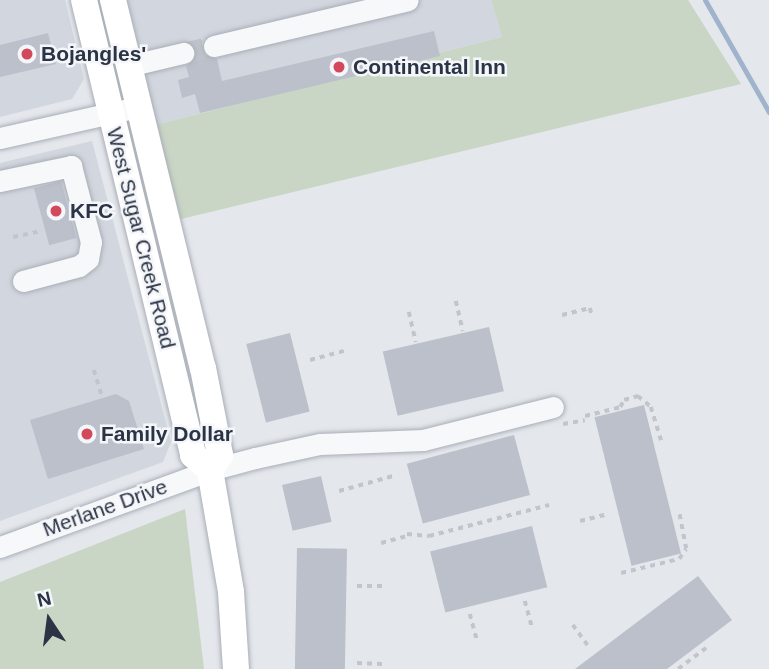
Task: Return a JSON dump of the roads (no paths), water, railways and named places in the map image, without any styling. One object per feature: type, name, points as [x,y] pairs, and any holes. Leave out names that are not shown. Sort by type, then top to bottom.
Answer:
[{"type":"main road","name":"West Sugar Creek Road","points":[[84,0],[193,455],[210,470],[231,592],[236,669]]},
{"type":"main road","name":"West Sugar Creek Road","points":[[113,0],[220,455],[210,470]]},
{"type":"street","points":[[214,46],[408,0]]},
{"type":"street","points":[[128,66],[183,53]]},
{"type":"street","points":[[0,138],[138,107]]},
{"type":"street","points":[[0,181],[71,166],[91,242],[88,259],[79,266],[23,281]]},
{"type":"street","name":"Merlane Drive","points":[[0,547],[210,470],[320,444],[423,440],[555,416]]},
{"type":"waterway","points":[[705,0],[769,112]]},
{"type":"tunnel","points":[[183,53],[214,46]]},
{"type":"place","name":"Bojangles'","points":[[27,54]]},
{"type":"place","name":"Continental Inn","points":[[339,67]]},
{"type":"place","name":"KFC","points":[[56,211]]},
{"type":"place","name":"Family Dollar","points":[[87,434]]}]
